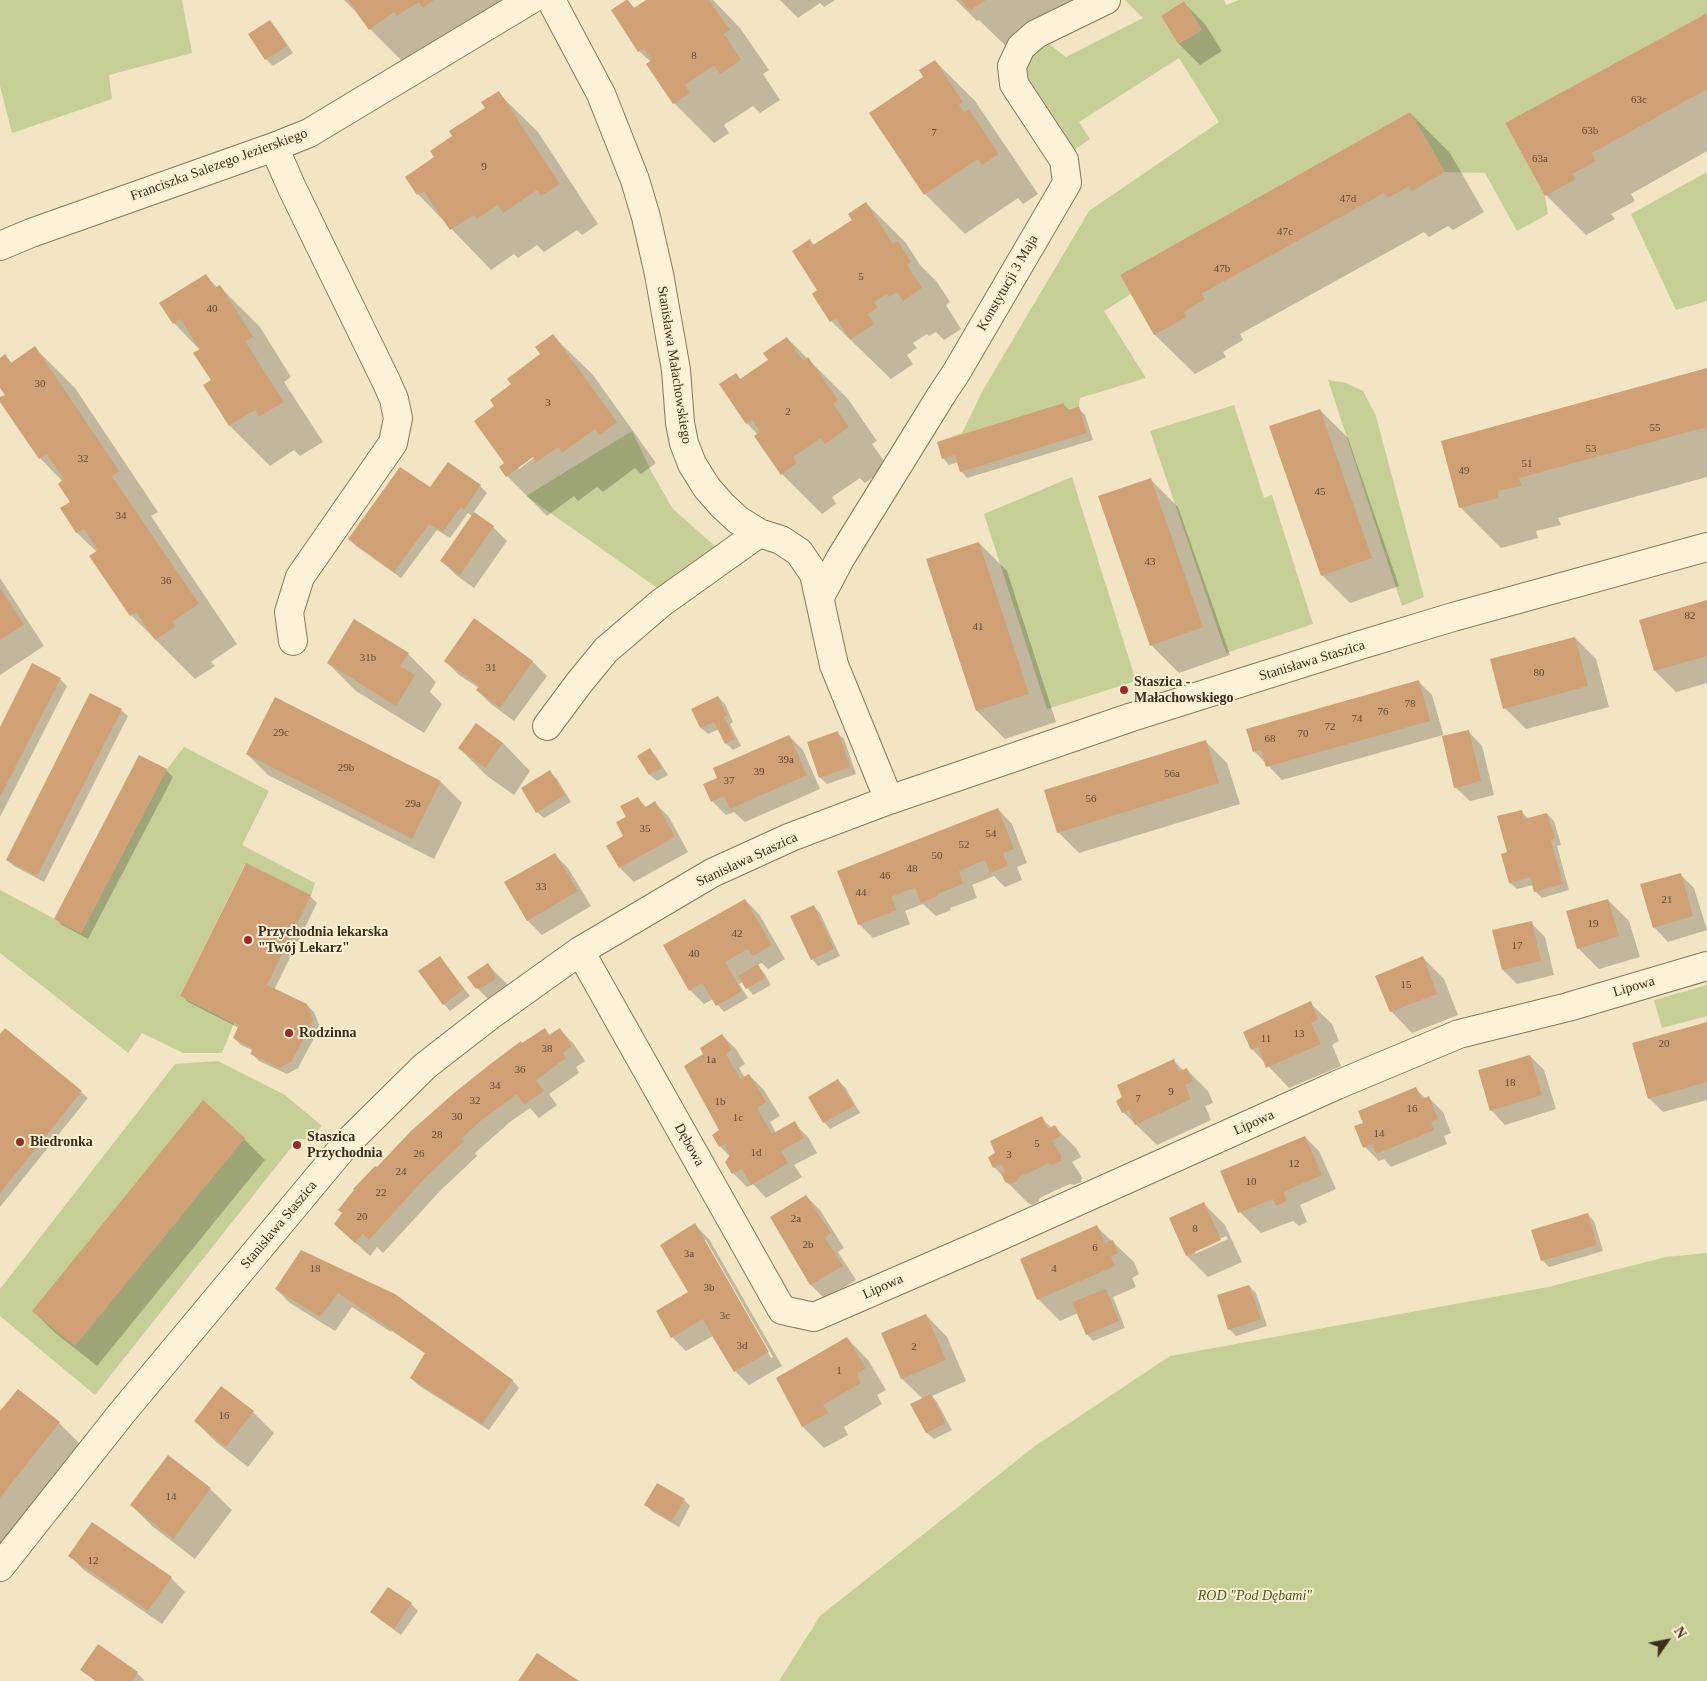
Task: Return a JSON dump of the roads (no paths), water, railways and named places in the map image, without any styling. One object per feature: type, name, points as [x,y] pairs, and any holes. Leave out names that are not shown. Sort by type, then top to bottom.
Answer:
[{"type":"street","name":"Franciszka Salezego Jezierskiego","points":[[0,246],[31,233],[309,133],[530,0]]},
{"type":"street","name":"Stanisława Małachowskiego","points":[[551,0],[601,94],[635,180],[646,217],[660,280],[676,370],[680,423],[684,443],[707,488],[722,506],[738,520],[759,533],[781,540],[799,552],[814,574],[834,665],[889,800]]},
{"type":"street","name":"Konstytucji 3 Maja","points":[[820,597],[840,559],[956,373],[1066,183],[1064,160],[1014,84],[1012,66],[1016,57],[1021,47],[1036,34],[1106,0]]},
{"type":"street","points":[[274,147],[394,399],[398,418],[393,443],[300,577],[289,612],[293,641]]},
{"type":"street","points":[[547,726],[606,650],[661,603],[759,533]]},
{"type":"street","name":"Stanisława Staszica","points":[[0,1567],[121,1414],[346,1144],[425,1066],[492,1014],[580,951],[712,873],[791,837],[889,800],[1132,717],[1357,646],[1453,617],[1707,547]]},
{"type":"street","name":"Dębowa","points":[[580,951],[782,1310],[814,1317]]},
{"type":"street","name":"Lipowa","points":[[814,1317],[987,1242],[1337,1085],[1459,1034],[1568,1007],[1707,966]]},
{"type":"place","name":"Staszica - Małachowskiego","points":[[1124,690]]},
{"type":"place","name":"Przychodnia lekarska \"Twój Lekarz\"","points":[[248,940]]},
{"type":"place","name":"Rodzinna","points":[[289,1033]]},
{"type":"place","name":"Biedronka","points":[[20,1142]]},
{"type":"place","name":"Staszica Przychodnia","points":[[297,1145]]},
{"type":"park label","name":"ROD \"Pod Dębami\"","points":[[1255,1596]]}]
